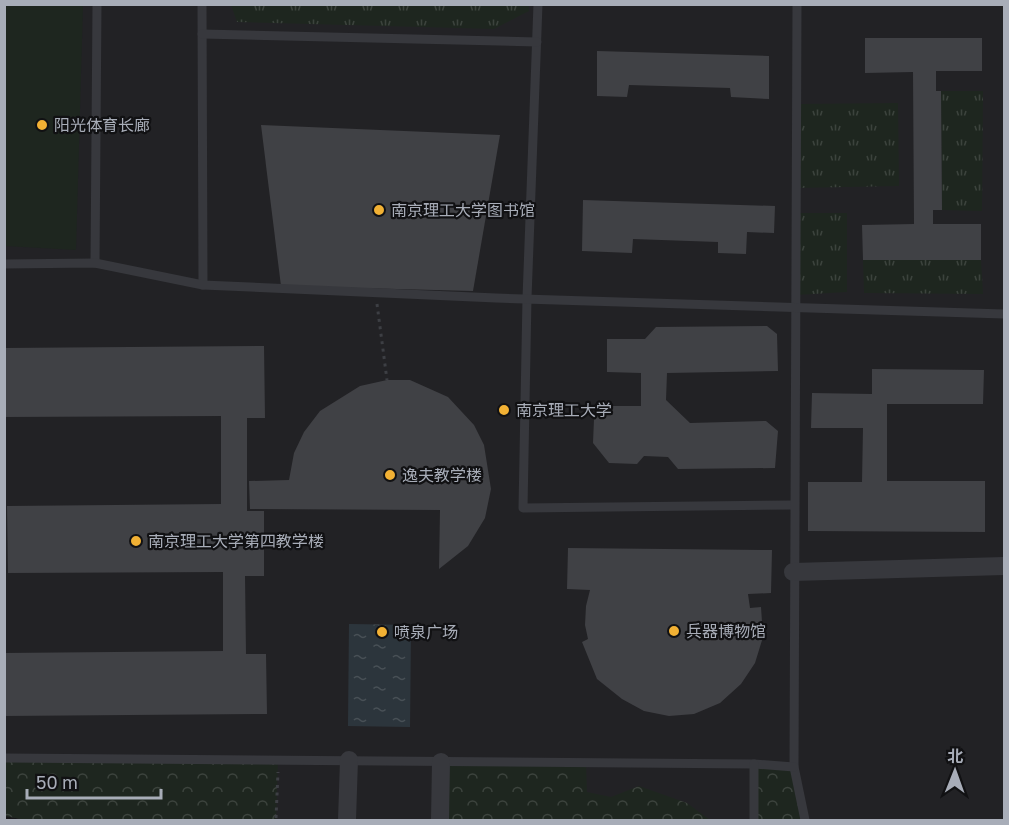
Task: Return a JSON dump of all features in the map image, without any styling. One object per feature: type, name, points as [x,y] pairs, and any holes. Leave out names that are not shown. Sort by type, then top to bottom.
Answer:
[{"type":"street","points":[[793,572],[1005,566]]},
{"type":"street","points":[[347,820],[350,760]]},
{"type":"street","points":[[440,820],[441,762]]},
{"type":"lane","points":[[95,263],[97,4]]},
{"type":"lane","points":[[202,4],[203,285]]},
{"type":"lane","points":[[538,4],[527,298],[523,508],[793,505]]},
{"type":"lane","points":[[797,4],[793,505],[794,767],[805,820]]},
{"type":"lane","points":[[202,34],[537,42]]},
{"type":"lane","points":[[4,264],[95,263],[203,285],[796,309],[1005,314]]},
{"type":"lane","points":[[4,758],[754,764],[794,767]]},
{"type":"lane","points":[[754,764],[754,820]]},
{"type":"path","points":[[375,292],[387,380]]},
{"type":"path","points":[[276,818],[278,760]]},
{"type":"shaded area","name":"南京理工大学","points":[[4,5],[1004,5],[1004,820],[26,820],[5,816]]},
{"type":"green space","points":[[529,4],[529,11],[494,29],[237,22],[231,5]]},
{"type":"green space","name":"阳光体育长廊","points":[[4,5],[83,5],[76,250],[5,246]]},
{"type":"green space","points":[[941,91],[983,91],[982,211],[942,210]]},
{"type":"green space","points":[[898,103],[899,186],[796,188],[797,104]]},
{"type":"green space","points":[[796,213],[847,213],[847,292],[796,295]]},
{"type":"green space","points":[[863,260],[981,260],[983,294],[864,293]]},
{"type":"green space","points":[[5,758],[278,760],[276,820],[26,820],[5,816]]},
{"type":"green space","points":[[441,762],[586,763],[587,792],[611,797],[639,786],[687,803],[710,820],[440,820]]},
{"type":"green space","points":[[754,764],[794,767],[805,820],[754,820]]},
{"type":"water","points":[[349,624],[411,625],[410,727],[348,726]]},
{"type":"building","points":[[865,38],[982,38],[982,71],[936,71],[936,91],[941,91],[942,210],[933,210],[933,224],[981,224],[981,260],[863,260],[862,225],[914,224],[913,72],[865,73]]},
{"type":"building","points":[[597,51],[769,56],[769,99],[731,97],[730,88],[629,85],[627,97],[597,96]]},
{"type":"building","name":"南京理工大学图书馆","points":[[261,125],[500,135],[473,291],[281,286]]},
{"type":"building","points":[[583,200],[775,206],[774,233],[747,232],[746,254],[718,253],[718,242],[633,239],[632,253],[582,251]]},
{"type":"building","points":[[767,326],[777,334],[778,371],[667,373],[666,400],[690,423],[766,421],[778,431],[775,468],[678,469],[668,457],[644,456],[637,464],[609,463],[593,443],[594,419],[610,406],[641,406],[641,373],[607,372],[607,339],[645,339],[656,327]]},
{"type":"building","name":"南京理工大学第四教学楼","points":[[264,346],[265,418],[247,418],[247,511],[264,511],[264,576],[245,576],[246,654],[266,654],[267,714],[4,716],[4,653],[223,651],[223,572],[8,573],[7,506],[221,504],[221,416],[4,417],[4,348]]},
{"type":"building","points":[[872,369],[984,370],[983,404],[887,404],[887,481],[985,481],[985,532],[808,531],[808,482],[862,482],[863,428],[811,428],[812,393],[872,394]]},
{"type":"building","name":"逸夫教学楼","points":[[387,380],[410,380],[448,397],[474,425],[484,445],[491,489],[485,518],[468,546],[439,569],[440,510],[250,509],[249,481],[289,480],[294,453],[304,432],[320,411],[360,386]]},
{"type":"building","name":"兵器博物馆","points":[[568,548],[772,550],[771,593],[748,594],[750,608],[761,607],[763,637],[755,663],[741,684],[720,703],[694,714],[669,716],[644,711],[622,699],[597,679],[582,642],[588,639],[585,625],[590,590],[567,589]]},
{"type":"place","name":"阳光体育长廊","points":[[42,125]]},
{"type":"place","name":"南京理工大学图书馆","points":[[379,210]]},
{"type":"place","name":"南京理工大学","points":[[504,410]]},
{"type":"place","name":"逸夫教学楼","points":[[390,475]]},
{"type":"place","name":"南京理工大学第四教学楼","points":[[136,541]]},
{"type":"place","name":"兵器博物馆","points":[[674,631]]},
{"type":"place","name":"喷泉广场","points":[[382,632]]}]
